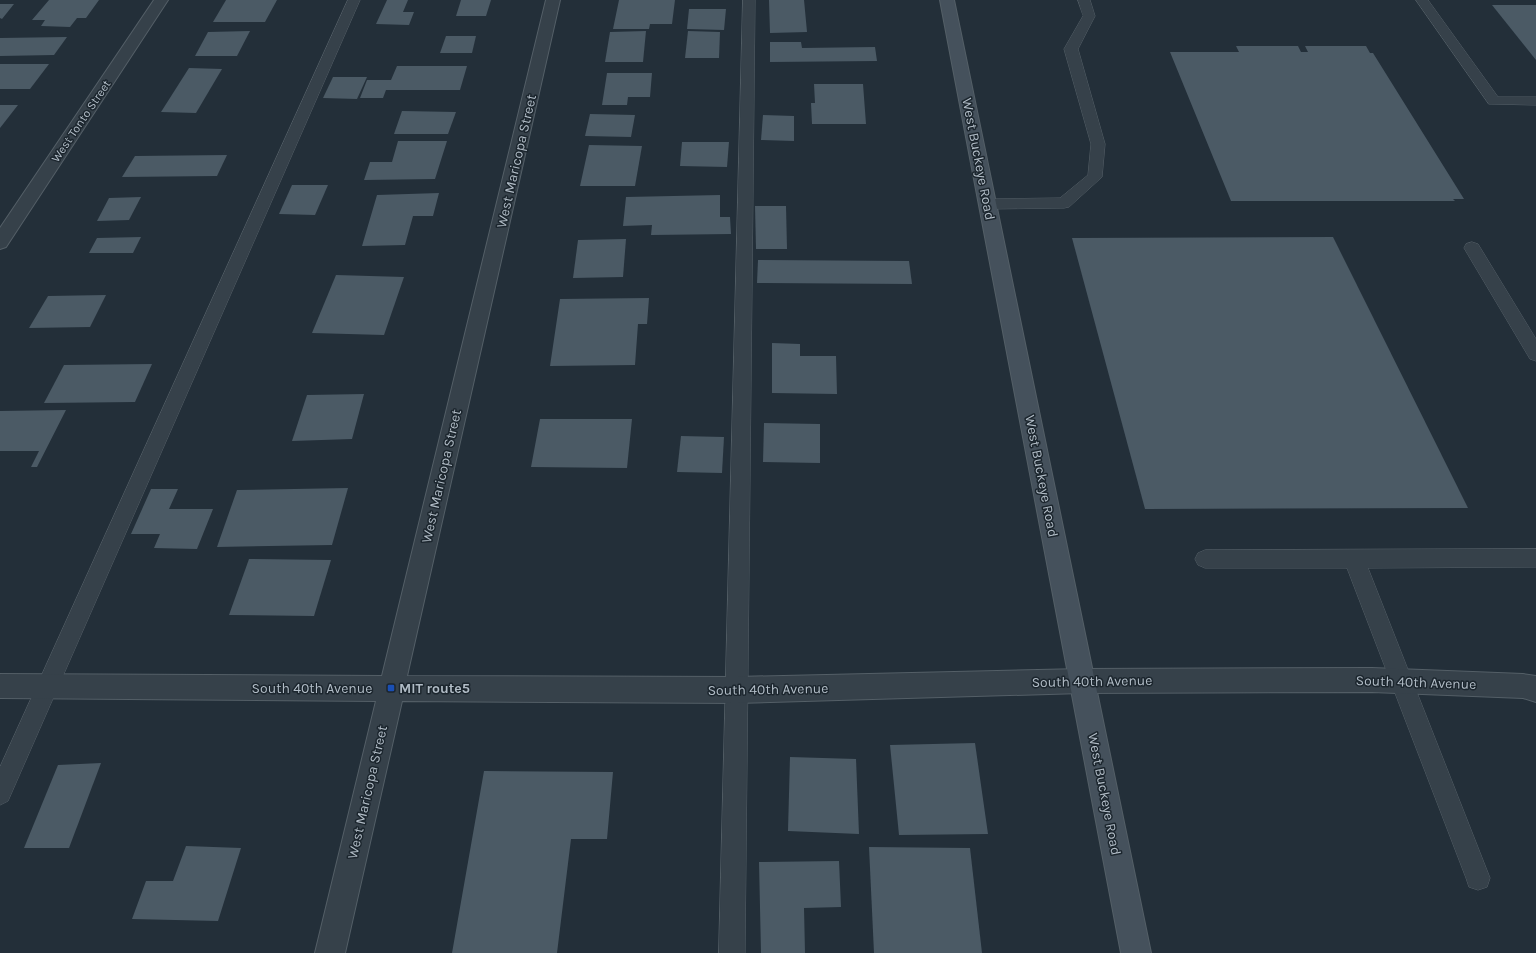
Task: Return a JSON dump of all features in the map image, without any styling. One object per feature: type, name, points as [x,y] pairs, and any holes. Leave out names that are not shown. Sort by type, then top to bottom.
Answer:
[{"type":"main road","name":"West Buckeye Road","points":[[947,0],[1136,953]]},
{"type":"street","name":"West Tonto Street","points":[[0,242],[161,0]]},
{"type":"street","name":"West Maricopa Street","points":[[330,953],[553,0]]},
{"type":"street","name":"South 40th Avenue","points":[[0,686],[737,690],[1082,680],[1401,681],[1524,686],[1536,689]]},
{"type":"lane","points":[[0,793],[354,0]]},
{"type":"lane","points":[[732,953],[749,0]]},
{"type":"lane","points":[[988,204],[1064,202],[1095,178],[1098,144],[1071,49],[1089,16],[1084,0]]},
{"type":"lane","points":[[1422,0],[1494,101],[1536,101]]},
{"type":"lane","points":[[1472,248],[1536,354]]},
{"type":"lane","points":[[1205,559],[1536,558]]},
{"type":"lane","points":[[1354,559],[1478,878]]},
{"type":"building","points":[[49,0],[99,0],[86,18],[77,18],[70,27],[41,26],[45,20],[32,20]]},
{"type":"building","points":[[226,0],[277,0],[265,22],[213,22]]},
{"type":"building","points":[[387,0],[408,0],[403,12],[414,12],[409,25],[376,24]]},
{"type":"building","points":[[461,0],[491,0],[486,16],[456,16]]},
{"type":"building","points":[[619,0],[675,0],[672,24],[650,24],[649,29],[613,29]]},
{"type":"building","points":[[769,0],[804,0],[807,32],[770,33]]},
{"type":"building","points":[[0,4],[14,4],[2,19],[0,18]]},
{"type":"building","points":[[1492,5],[1536,5],[1536,60]]},
{"type":"building","points":[[689,9],[726,9],[724,30],[687,29]]},
{"type":"building","points":[[250,31],[237,56],[195,56],[208,32]]},
{"type":"building","points":[[646,31],[643,62],[605,62],[610,32]]},
{"type":"building","points":[[688,31],[720,32],[719,58],[685,58]]},
{"type":"building","points":[[446,36],[476,36],[472,53],[440,53]]},
{"type":"building","points":[[67,37],[54,55],[0,56],[0,38]]},
{"type":"building","points":[[770,42],[801,42],[802,48],[875,47],[877,61],[770,62]]},
{"type":"building","points":[[1236,46],[1298,46],[1301,52],[1308,52],[1305,46],[1366,46],[1370,53],[1373,53],[1464,199],[1453,199],[1455,201],[1231,201],[1170,52],[1239,52]]},
{"type":"building","points":[[0,64],[49,64],[30,89],[0,89]]},
{"type":"building","points":[[397,66],[467,66],[460,90],[386,90],[383,98],[360,98],[367,80],[391,80]]},
{"type":"building","points":[[189,68],[222,69],[196,113],[161,112]]},
{"type":"building","points":[[607,73],[652,73],[650,97],[628,97],[627,105],[602,105]]},
{"type":"building","points":[[333,77],[367,77],[357,99],[323,98]]},
{"type":"building","points":[[814,84],[863,84],[866,124],[812,124],[811,103],[815,103]]},
{"type":"building","points":[[0,105],[18,105],[0,128]]},
{"type":"building","points":[[402,111],[456,112],[448,134],[394,134]]},
{"type":"building","points":[[590,114],[635,115],[631,137],[585,136]]},
{"type":"building","points":[[763,115],[794,116],[794,141],[761,140]]},
{"type":"building","points":[[398,141],[447,141],[435,179],[364,180],[370,162],[392,162]]},
{"type":"building","points":[[682,142],[729,142],[727,167],[680,166]]},
{"type":"building","points":[[589,145],[642,146],[635,186],[580,186]]},
{"type":"building","points":[[227,155],[217,176],[122,177],[135,156]]},
{"type":"building","points":[[292,185],[328,185],[315,215],[279,214]]},
{"type":"building","points":[[439,193],[433,216],[413,216],[405,245],[362,246],[377,195]]},
{"type":"building","points":[[720,195],[720,217],[730,217],[731,234],[651,235],[652,225],[623,226],[626,197]]},
{"type":"building","points":[[141,197],[129,220],[97,221],[109,198]]},
{"type":"building","points":[[755,206],[786,206],[787,249],[756,249]]},
{"type":"building","points":[[141,237],[133,253],[89,253],[97,238]]},
{"type":"building","points":[[1333,237],[1468,508],[1145,509],[1072,238]]},
{"type":"building","points":[[626,239],[623,277],[573,278],[578,240]]},
{"type":"building","points":[[758,260],[909,261],[912,284],[757,283]]},
{"type":"building","points":[[336,275],[404,277],[384,335],[312,333]]},
{"type":"building","points":[[106,295],[90,327],[29,328],[48,296]]},
{"type":"building","points":[[649,298],[647,324],[638,324],[635,365],[550,366],[560,299]]},
{"type":"building","points":[[772,343],[800,344],[800,356],[836,356],[837,394],[772,393]]},
{"type":"building","points":[[152,364],[135,402],[44,403],[64,365]]},
{"type":"building","points":[[364,394],[352,439],[292,441],[307,395]]},
{"type":"building","points":[[66,410],[37,467],[31,467],[39,451],[0,451],[0,411]]},
{"type":"building","points":[[540,419],[632,419],[627,468],[531,467]]},
{"type":"building","points":[[764,423],[820,424],[820,463],[763,462]]},
{"type":"building","points":[[681,436],[724,437],[722,473],[677,472]]},
{"type":"building","points":[[348,488],[332,545],[217,547],[237,490]]},
{"type":"building","points":[[151,489],[178,489],[169,509],[213,509],[197,549],[154,548],[160,534],[131,534]]},
{"type":"building","points":[[249,559],[331,560],[314,616],[229,615]]},
{"type":"building","points":[[975,743],[988,834],[899,835],[890,745]]},
{"type":"building","points":[[790,757],[856,759],[859,834],[788,831]]},
{"type":"building","points":[[101,763],[69,848],[24,848],[58,765]]},
{"type":"building","points":[[484,771],[613,772],[607,839],[571,839],[557,953],[452,953]]},
{"type":"building","points":[[186,846],[241,848],[218,921],[132,919],[146,881],[173,881]]},
{"type":"building","points":[[869,847],[970,848],[982,953],[874,953]]},
{"type":"building","points":[[839,861],[841,907],[804,908],[805,953],[761,953],[759,862]]},
{"type":"place","name":"MIT route5","points":[[391,688]]}]
